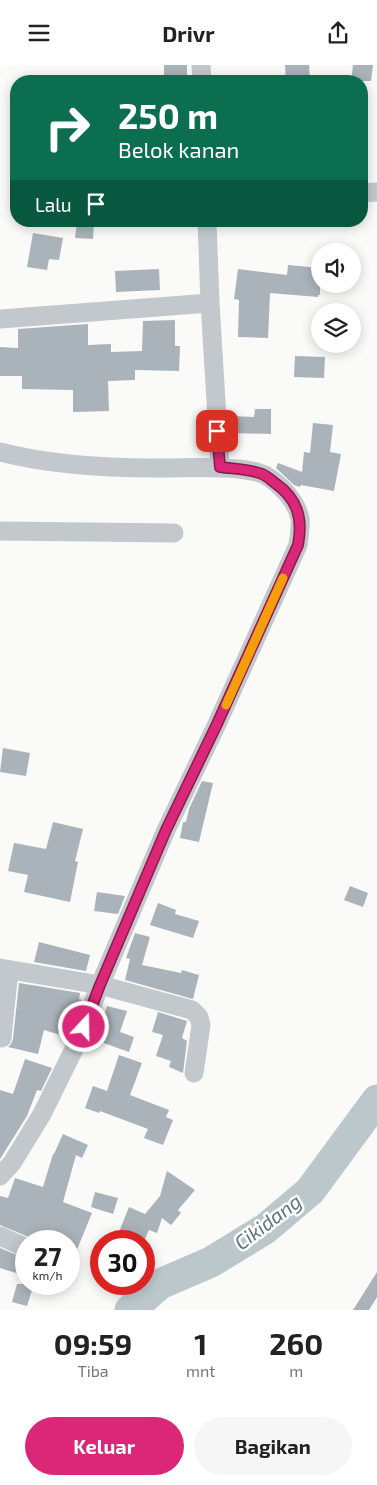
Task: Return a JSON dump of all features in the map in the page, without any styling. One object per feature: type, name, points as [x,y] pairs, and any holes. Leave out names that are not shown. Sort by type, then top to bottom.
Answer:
[{"type":"street","points":[[207,227],[220,467]]},
{"type":"street","points":[[0,319],[210,303]]},
{"type":"street","points":[[0,452],[18,457],[84,466],[220,467],[249,471],[264,475],[281,487],[294,503],[300,519],[298,545],[217,724],[166,830],[78,1041],[42,1114],[12,1163],[0,1176]]},
{"type":"street","points":[[0,531],[174,533]]},
{"type":"street","points":[[2,1038],[5,969],[100,985],[187,1008],[195,1012],[200,1017],[201,1025],[194,1073]]},
{"type":"street","points":[[0,1236],[15,1243]]},
{"type":"building","points":[[164,65],[187,65],[187,75],[164,75]]},
{"type":"building","points":[[285,65],[309,65],[310,75],[286,75]]},
{"type":"building","points":[[353,65],[373,65],[371,81],[368,81],[368,75],[352,75]]},
{"type":"building","points":[[76,227],[94,227],[93,239],[75,238]]},
{"type":"building","points":[[33,233],[63,238],[59,260],[49,259],[47,270],[27,267]]},
{"type":"building","points":[[288,265],[311,267],[311,293],[320,293],[320,295],[318,297],[270,293],[268,338],[238,337],[239,300],[234,299],[238,269],[287,275]]},
{"type":"building","points":[[159,269],[160,290],[116,292],[115,271]]},
{"type":"building","points":[[175,320],[175,346],[180,346],[179,371],[135,370],[135,380],[108,381],[109,411],[73,412],[73,390],[22,389],[22,376],[0,376],[0,347],[18,348],[18,329],[88,324],[88,345],[111,344],[111,352],[142,351],[143,321]]},
{"type":"building","points":[[295,356],[325,357],[324,378],[294,377]]},
{"type":"building","points":[[255,409],[271,409],[271,434],[230,433],[231,416],[254,417]]},
{"type":"building","points":[[313,423],[333,425],[330,452],[341,454],[334,491],[294,485],[276,468],[278,463],[302,472],[304,452],[310,453]]},
{"type":"building","points":[[3,748],[30,753],[26,776],[0,772]]},
{"type":"building","points":[[202,781],[213,783],[199,842],[180,838],[183,822],[186,822],[189,809]]},
{"type":"building","points":[[53,822],[83,829],[75,861],[78,862],[70,902],[24,892],[28,875],[8,871],[14,843],[46,849]]},
{"type":"building","points":[[350,886],[368,893],[363,907],[344,900]]},
{"type":"building","points":[[97,892],[125,896],[118,914],[94,911]]},
{"type":"building","points":[[158,903],[176,910],[175,914],[199,921],[193,938],[150,925]]},
{"type":"building","points":[[135,933],[150,937],[142,965],[181,973],[182,970],[199,975],[193,999],[125,980],[130,959],[126,958]]},
{"type":"building","points":[[39,942],[90,955],[86,971],[34,962]]},
{"type":"building","points":[[19,983],[80,993],[79,999],[82,1000],[67,1037],[44,1030],[38,1054],[8,1047],[13,1039]]},
{"type":"building","points":[[107,1006],[127,1011],[120,1032],[134,1037],[129,1052],[98,1041],[105,1022],[103,1021]]},
{"type":"building","points":[[158,1012],[187,1021],[182,1038],[187,1041],[183,1073],[169,1067],[171,1061],[156,1056],[163,1035],[152,1032]]},
{"type":"building","points":[[119,1055],[142,1063],[130,1095],[169,1110],[166,1117],[173,1120],[163,1145],[144,1138],[148,1129],[100,1111],[99,1113],[85,1108],[93,1086],[107,1091]]},
{"type":"building","points":[[25,1059],[52,1068],[41,1091],[37,1090],[27,1116],[0,1159],[0,1090],[13,1094]]},
{"type":"building","points":[[63,1134],[88,1145],[82,1158],[76,1155],[63,1202],[92,1213],[80,1242],[80,1230],[15,1231],[0,1225],[0,1196],[8,1198],[15,1178],[43,1187]]},
{"type":"building","points":[[167,1171],[195,1190],[178,1210],[181,1213],[171,1225],[162,1218],[157,1233],[155,1230],[120,1230],[129,1207],[145,1214],[160,1196]]},
{"type":"building","points":[[95,1192],[118,1198],[113,1214],[91,1207]]},
{"type":"building","points":[[0,1248],[15,1254],[15,1273],[0,1268]]},
{"type":"building","points":[[377,1272],[377,1297],[369,1310],[353,1310]]},
{"type":"building","points":[[15,1291],[15,1295],[30,1295],[27,1306],[12,1302]]},
{"type":"waterway","name":"Cikidang","points":[[130,1310],[160,1284],[211,1262],[265,1229],[310,1191],[377,1100]]},
{"type":"slow traffic","points":[[226,705],[283,578]]},
{"type":"route","points":[[84,1027],[166,830],[217,724],[298,545],[300,519],[291,499],[281,487],[264,475],[220,467],[217,431]]}]
